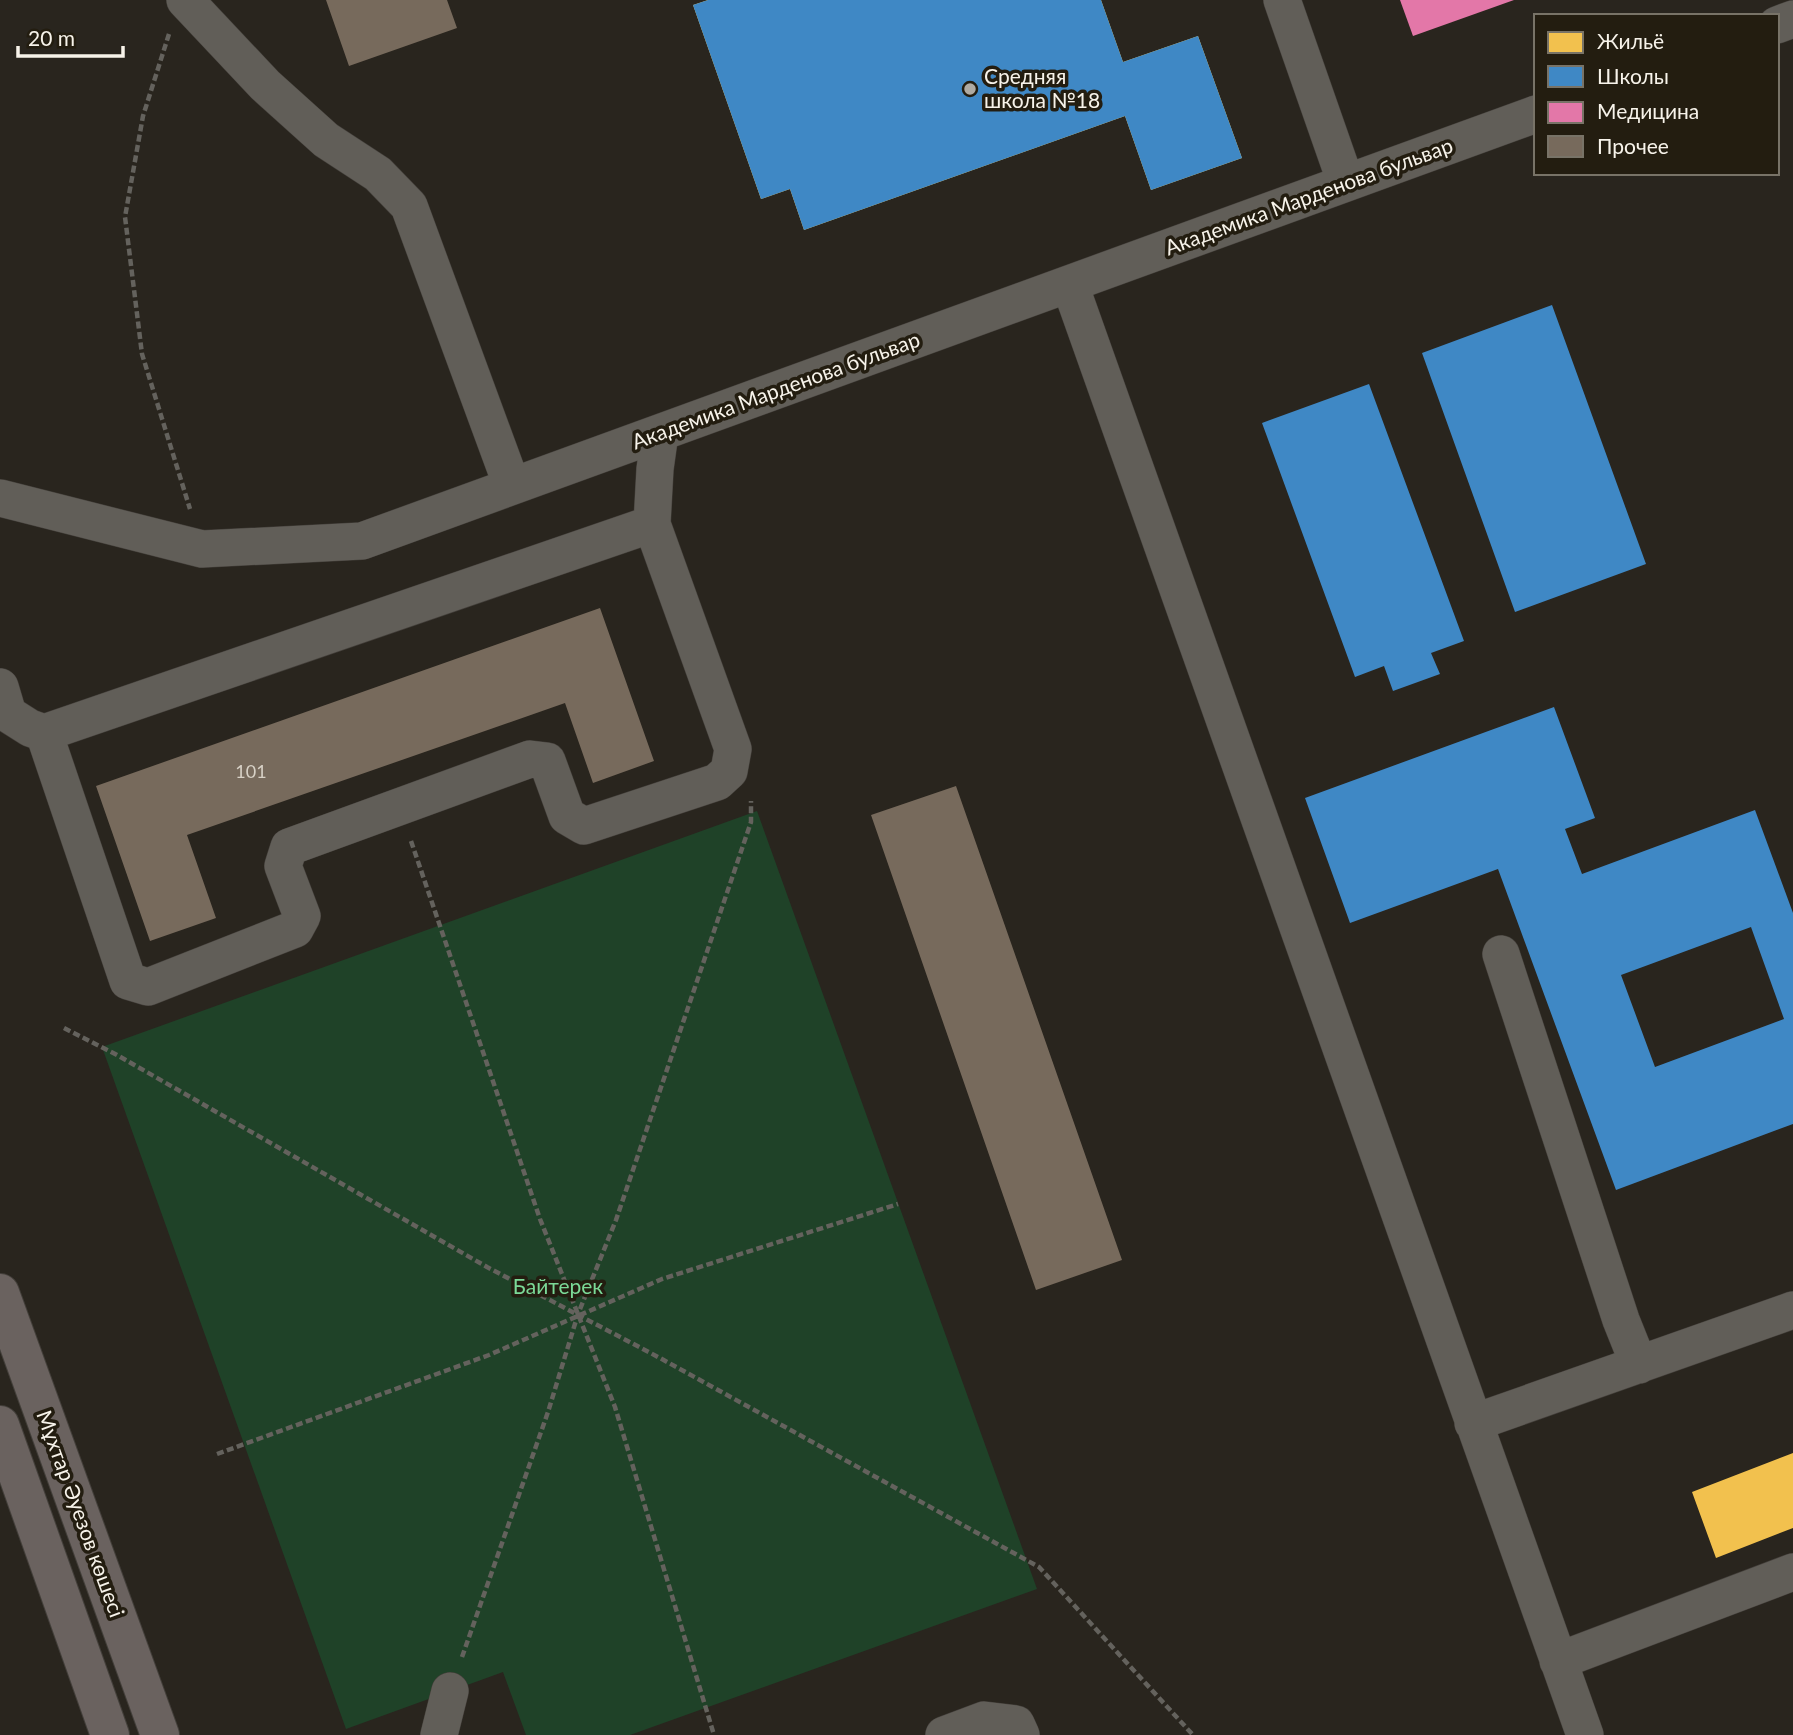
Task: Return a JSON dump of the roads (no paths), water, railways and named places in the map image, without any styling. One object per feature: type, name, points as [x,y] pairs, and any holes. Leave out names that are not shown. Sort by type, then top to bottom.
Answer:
[{"type":"main road","name":"Мұхтар Әуезов көшесі","points":[[0,1293],[160,1735]]},
{"type":"main road","points":[[0,1425],[110,1735]]},
{"type":"street","points":[[1282,0],[1346,184]]},
{"type":"street","points":[[178,13],[326,140],[378,174],[409,206],[512,486]]},
{"type":"street","name":"Академика Марденова бульвар","points":[[0,498],[202,549],[362,541],[1534,115]]},
{"type":"street","points":[[1070,285],[1585,1735]]},
{"type":"street","points":[[44,733],[128,981],[148,987],[295,929],[302,916],[282,866],[289,847],[530,759],[547,761],[567,816],[584,826],[716,782],[729,771],[733,749],[652,524],[660,433]]},
{"type":"street","points":[[0,687],[8,713],[30,728],[44,733],[652,524]]},
{"type":"street","points":[[1501,954],[1639,1365]]},
{"type":"street","points":[[1473,1423],[1793,1310]]},
{"type":"street","points":[[1558,1661],[1793,1572]]},
{"type":"street","points":[[439,1735],[450,1691]]},
{"type":"street","points":[[944,1735],[984,1720],[1016,1724],[1021,1735]]},
{"type":"place","name":"Средняя школа №18","points":[[970,89]]},
{"type":"park label","name":"Байтерек","points":[[558,1287]]}]
